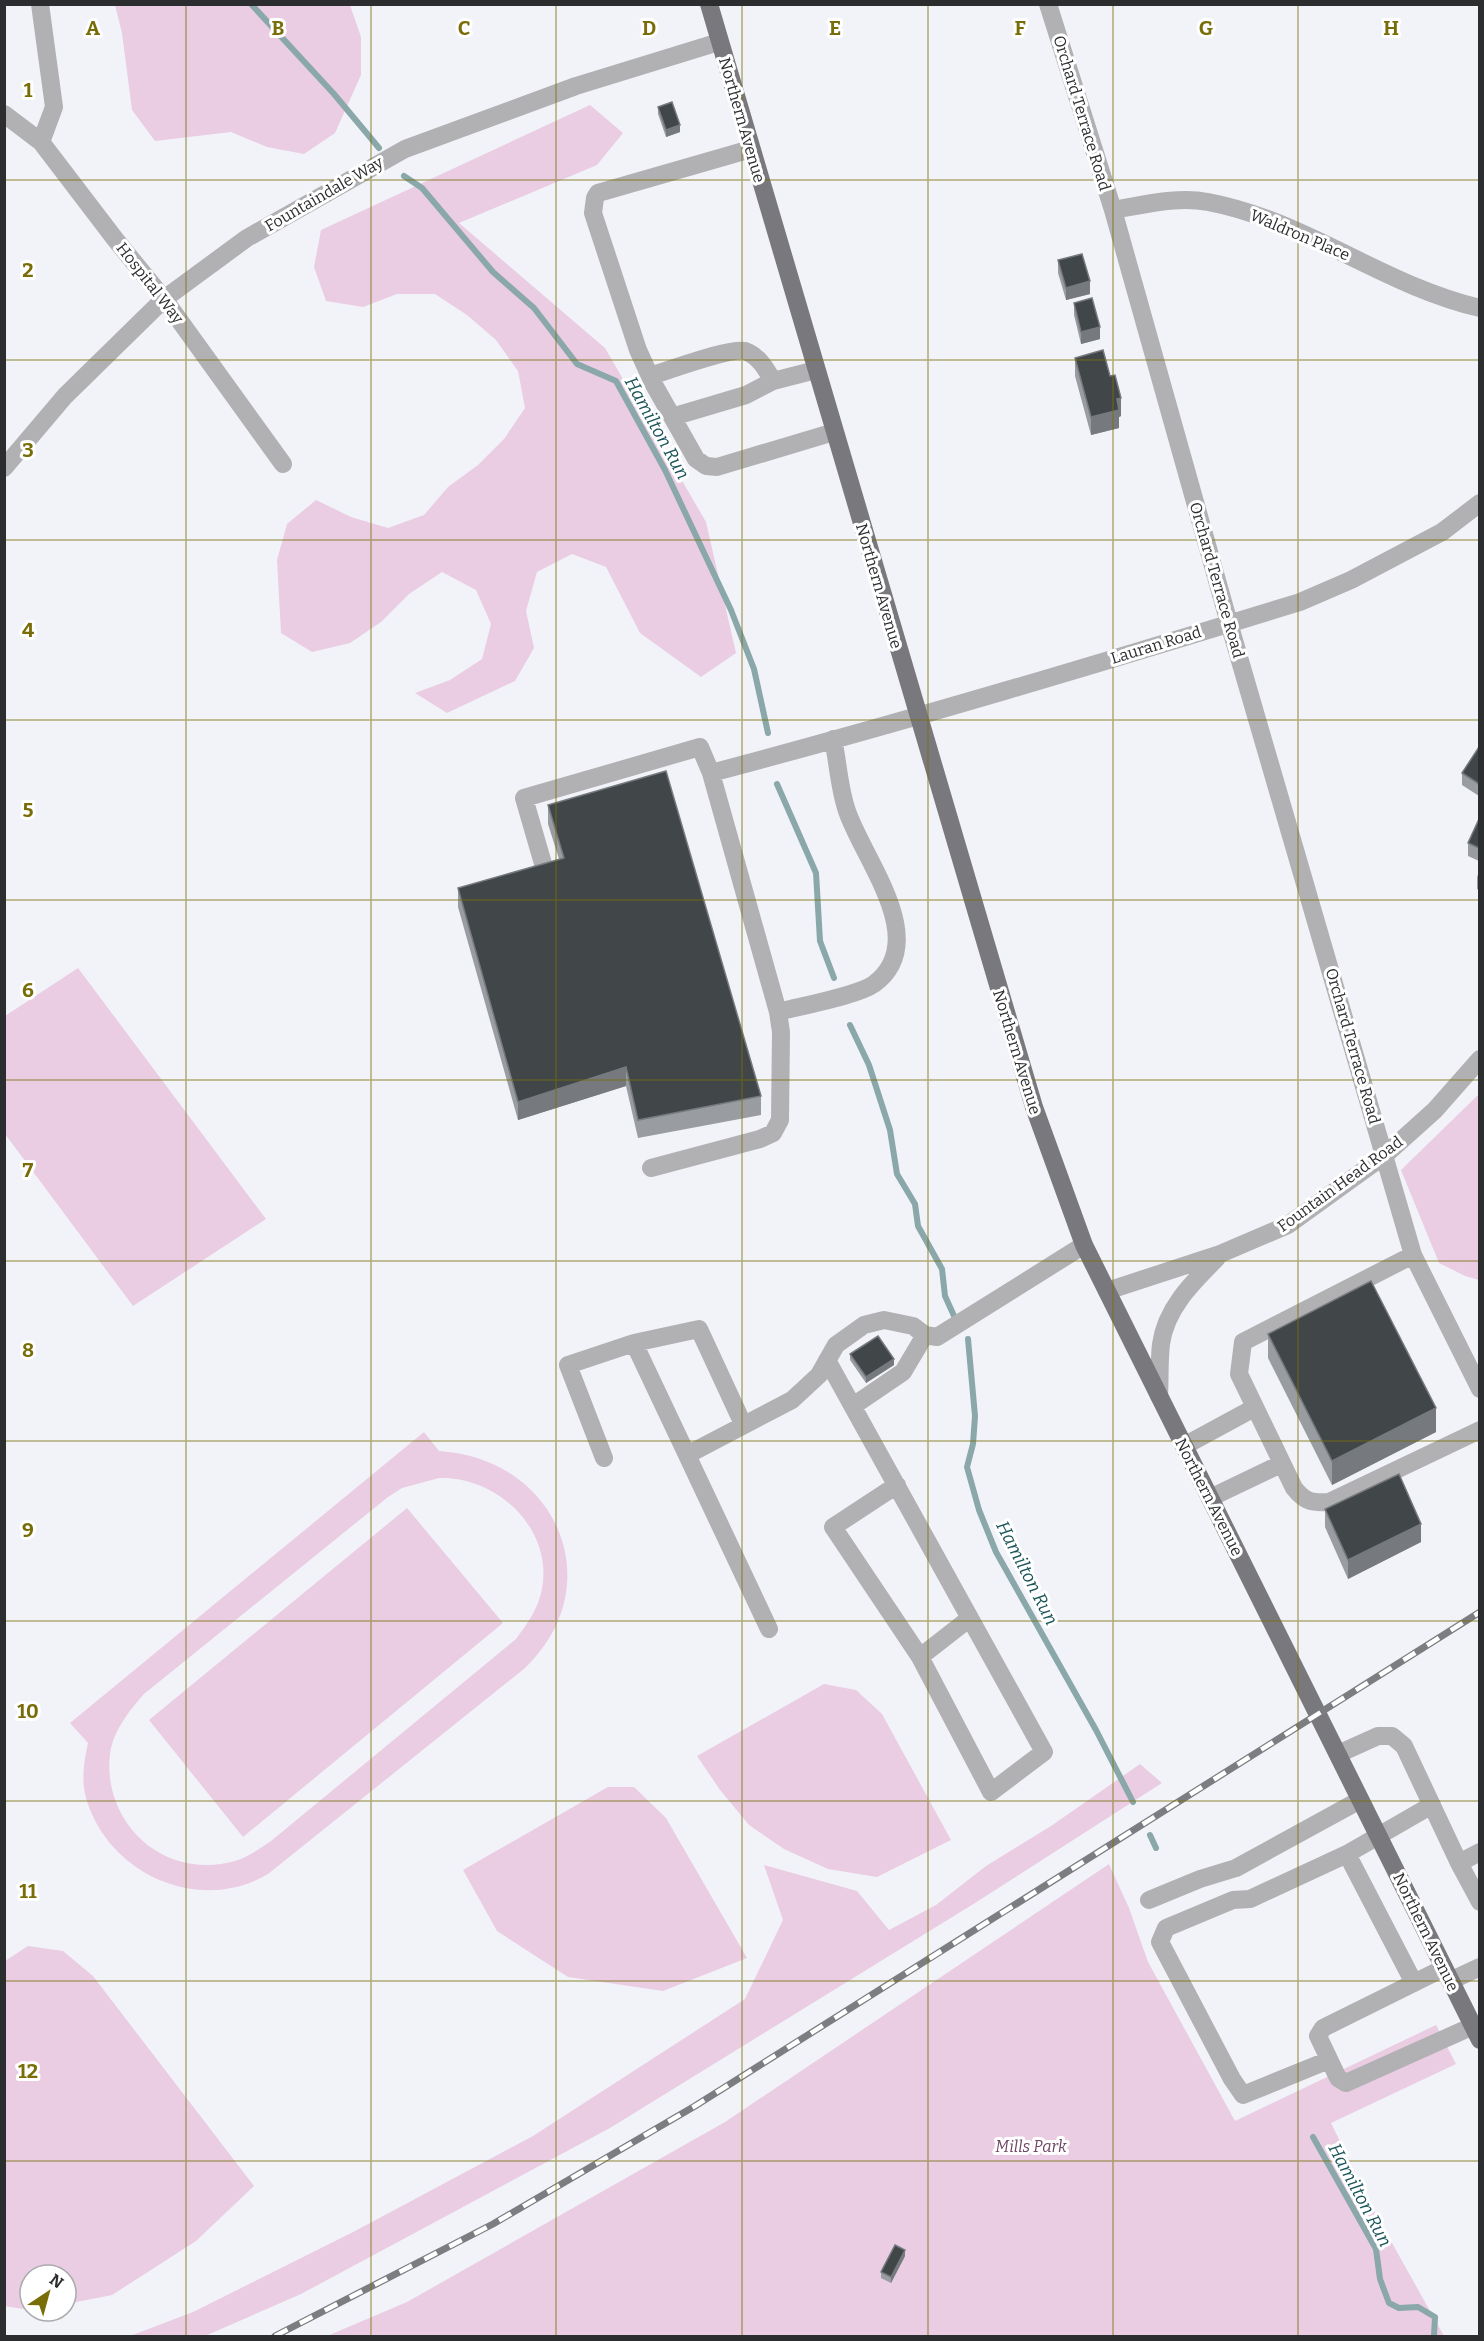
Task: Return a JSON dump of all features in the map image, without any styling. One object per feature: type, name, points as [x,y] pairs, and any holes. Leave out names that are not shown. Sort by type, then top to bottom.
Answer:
[{"type":"main road","name":"Northern Avenue","points":[[709,4],[918,717],[1054,1169],[1084,1245],[1476,2033]]},
{"type":"street","points":[[40,4],[54,107],[41,142]]},
{"type":"street","name":"Orchard Terrace Road","points":[[1048,4],[1113,210],[1229,623],[1413,1255],[1479,1389]]},
{"type":"street","name":"Fountaindale Way","points":[[4,468],[65,396],[164,299],[247,238],[405,149],[576,86],[719,42]]},
{"type":"street","points":[[4,109],[5,114]]},
{"type":"street","name":"Hospital Way","points":[[5,114],[41,142],[164,299],[283,464]]},
{"type":"street","points":[[751,149],[598,193],[593,213],[601,241],[638,350],[696,459],[706,466],[717,467],[834,432]]},
{"type":"street","name":"Waldron Place","points":[[1113,210],[1179,200],[1207,202],[1245,212],[1293,229],[1439,297],[1479,308]]},
{"type":"street","points":[[650,376],[736,350],[754,357],[764,366],[773,381]]},
{"type":"street","points":[[672,417],[746,395],[773,381],[816,370]]},
{"type":"street","name":"Lauran Road","points":[[711,773],[918,717],[1300,602],[1351,580],[1442,532],[1479,503]]},
{"type":"street","points":[[778,1012],[860,991],[873,985],[886,972],[894,957],[897,936],[894,913],[847,810],[833,739]]},
{"type":"street","points":[[544,867],[524,798],[700,747],[711,773],[778,1012],[781,1032],[780,1120],[773,1133],[760,1139],[651,1168]]},
{"type":"street","name":"Fountain Head Road","points":[[1107,1291],[1220,1254],[1288,1225],[1385,1155],[1435,1110],[1479,1059]]},
{"type":"street","points":[[687,1455],[792,1400],[819,1375],[836,1345],[864,1324],[884,1320],[912,1326],[925,1335],[937,1337],[1084,1245]]},
{"type":"street","points":[[1159,1396],[1161,1342],[1169,1316],[1186,1289],[1220,1254]]},
{"type":"street","points":[[1413,1255],[1243,1342],[1239,1374],[1294,1488],[1302,1498],[1311,1503],[1329,1502],[1479,1430]]},
{"type":"street","points":[[604,1458],[568,1365],[634,1343],[699,1329],[743,1424]]},
{"type":"street","points":[[853,1406],[903,1372],[925,1335]]},
{"type":"street","points":[[634,1343],[770,1629]]},
{"type":"street","points":[[827,1360],[897,1485],[1044,1752],[991,1792],[920,1657],[833,1527],[897,1485]]},
{"type":"street","points":[[1184,1446],[1254,1408]]},
{"type":"street","points":[[1210,1498],[1281,1464]]},
{"type":"street","points":[[920,1657],[970,1618]]},
{"type":"street","points":[[1338,1754],[1378,1736],[1392,1736],[1404,1746],[1479,1902]]},
{"type":"street","points":[[1149,1900],[1200,1879],[1236,1868],[1360,1800]]},
{"type":"street","points":[[1329,2060],[1243,2094],[1232,2079],[1160,1942],[1166,1928],[1233,1900],[1250,1899],[1347,1854],[1432,1805]]},
{"type":"street","points":[[1459,1863],[1479,1852]]},
{"type":"street","points":[[1347,1854],[1414,1983]]},
{"type":"street","points":[[1476,2033],[1346,2083],[1338,2078],[1318,2036],[1323,2028],[1414,1983],[1479,1967]]},
{"type":"green space","points":[[115,5],[350,5],[361,37],[361,75],[335,133],[304,154],[267,147],[231,132],[155,141],[132,110],[122,33]]},
{"type":"green space","points":[[590,105],[623,133],[597,165],[459,223],[605,348],[706,522],[736,653],[701,677],[640,633],[606,567],[572,554],[537,572],[526,611],[534,648],[515,681],[447,713],[415,693],[450,680],[482,659],[491,624],[476,590],[442,572],[409,594],[381,622],[350,643],[312,652],[281,633],[277,560],[287,524],[316,500],[351,517],[388,528],[424,515],[448,487],[478,465],[504,439],[525,408],[518,371],[496,340],[467,315],[435,294],[397,294],[363,307],[326,301],[314,267],[321,230]]},
{"type":"green space","points":[[78,968],[266,1219],[133,1306],[5,1134],[5,1016]]},
{"type":"green space","points":[[1479,1094],[1479,1280],[1439,1263],[1401,1170]]},
{"type":"green space","points":[[424,1432],[439,1451],[480,1459],[514,1476],[541,1501],[558,1531],[567,1564],[565,1600],[551,1635],[525,1668],[268,1874],[241,1886],[214,1890],[186,1888],[159,1880],[135,1866],[114,1848],[97,1825],[86,1798],[84,1770],[88,1743],[70,1723]],"holes":[[[439,1478],[463,1480],[485,1488],[505,1500],[522,1516],[534,1535],[542,1556],[543,1579],[538,1603],[516,1639],[271,1841],[249,1855],[217,1865],[199,1865],[182,1862],[151,1848],[127,1823],[118,1807],[111,1786],[109,1763],[116,1733],[144,1694],[388,1497],[402,1488]]]},
{"type":"green space","points":[[407,1508],[503,1623],[243,1837],[149,1720]]},
{"type":"green space","points":[[824,1684],[856,1690],[882,1714],[951,1840],[877,1877],[828,1869],[784,1849],[749,1825],[720,1790],[697,1756]]},
{"type":"green space","points":[[1140,1764],[1162,1783],[975,1903],[610,2128],[301,2294],[205,2336],[130,2336],[193,2312],[355,2231],[533,2136],[745,1999],[783,1920],[764,1865],[857,1891],[889,1930],[936,1905],[986,1866],[1051,1826]]},
{"type":"green space","points":[[608,1787],[634,1787],[666,1818],[747,1958],[663,1991],[568,1977],[497,1931],[463,1870]]},
{"type":"green space","name":"Mills Park","points":[[1109,1864],[1129,1908],[1148,1962],[1235,2121],[1436,2025],[1456,2064],[1331,2123],[1373,2209],[1444,2336],[327,2336],[407,2302],[725,2122]]},
{"type":"green space","points":[[28,1946],[63,1951],[93,1976],[254,2186],[196,2241],[112,2295],[78,2302],[78,2263],[18,2263],[18,2308],[4,2306],[5,1961]]},
{"type":"building","points":[[672,102],[680,125],[666,130],[658,107]]},
{"type":"building","points":[[1082,254],[1090,281],[1066,288],[1058,260]]},
{"type":"building","points":[[1092,298],[1100,327],[1081,332],[1074,303]]},
{"type":"building","points":[[1103,350],[1110,376],[1115,375],[1121,398],[1117,399],[1119,410],[1091,417],[1075,358]]},
{"type":"building","points":[[1479,747],[1479,784],[1462,773]]},
{"type":"building","points":[[666,771],[761,1096],[638,1120],[626,1067],[518,1102],[458,888],[564,858],[548,805]]},
{"type":"building","points":[[1479,819],[1479,848],[1468,843]]},
{"type":"building","points":[[1371,1281],[1436,1408],[1332,1461],[1268,1334]]},
{"type":"building","points":[[878,1336],[894,1359],[866,1377],[850,1354]]},
{"type":"building","points":[[1399,1474],[1421,1524],[1348,1560],[1325,1509]]},
{"type":"building","points":[[895,2245],[905,2250],[891,2277],[881,2272]]},
{"type":"waterway","name":"Hamilton Run","points":[[251,4],[334,94],[379,148]]},
{"type":"waterway","name":"Hamilton Run","points":[[404,176],[422,188],[493,272],[534,308],[577,364],[616,381],[665,470],[731,610],[754,669],[768,733]]},
{"type":"waterway","name":"Hamilton Run","points":[[777,784],[816,873],[820,941],[834,978]]},
{"type":"waterway","name":"Hamilton Run","points":[[850,1025],[869,1065],[890,1130],[897,1174],[915,1204],[918,1226],[942,1269],[945,1296],[955,1318]]},
{"type":"waterway","name":"Hamilton Run","points":[[968,1339],[975,1416],[973,1444],[967,1467],[979,1510],[996,1552],[1096,1730],[1133,1802]]},
{"type":"waterway","name":"Hamilton Run","points":[[1150,1835],[1156,1848]]},
{"type":"waterway","name":"Hamilton Run","points":[[1313,2137],[1376,2249],[1380,2279],[1389,2303],[1399,2308],[1418,2307],[1435,2317],[1434,2336]]},
{"type":"railway","points":[[275,2336],[493,2224],[695,2106],[1480,1612]]}]
